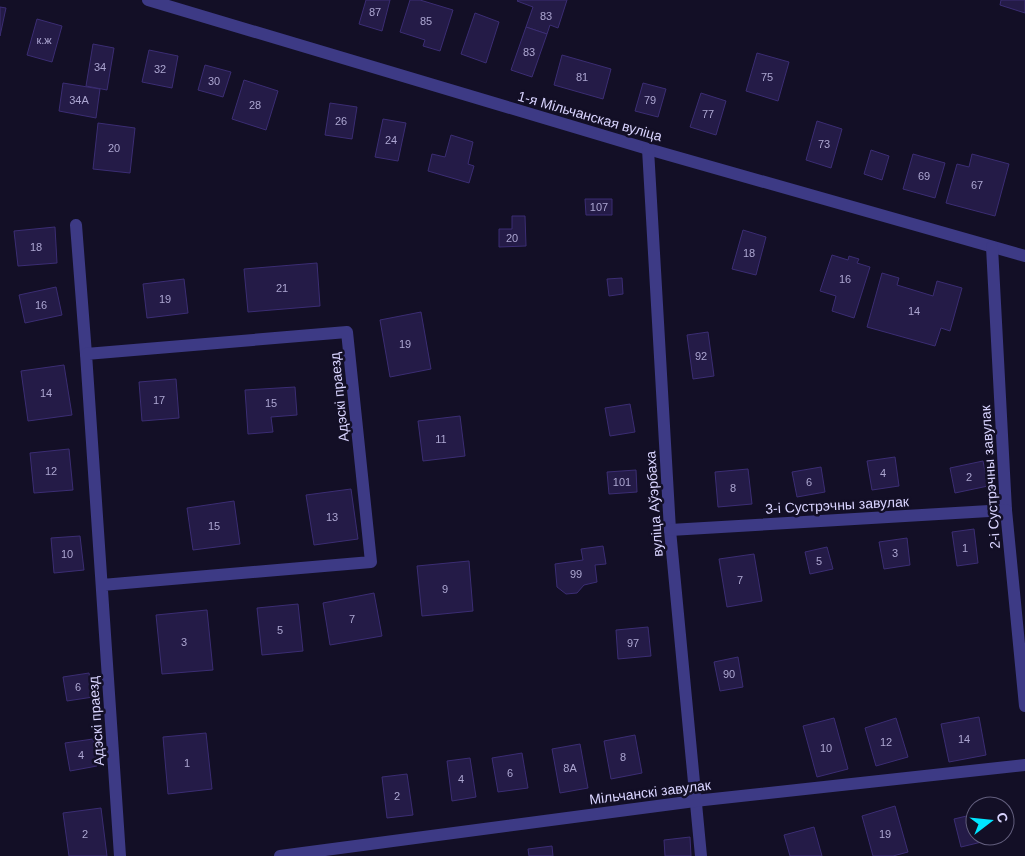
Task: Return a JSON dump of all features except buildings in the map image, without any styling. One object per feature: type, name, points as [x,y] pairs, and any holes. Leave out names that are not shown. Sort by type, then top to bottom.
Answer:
[{"type":"street","name":"1-я Мільчанская вуліца","points":[[148,0],[648,148],[1025,256]]},
{"type":"street","name":"вуліца Аўэрбаха","points":[[648,148],[670,530],[701,856]]},
{"type":"street","points":[[76,225],[86,354]]},
{"type":"street","name":"2-і Сустрэчны завулак","points":[[992,246],[1006,510],[1025,706]]},
{"type":"street","name":"Адэскі праезд","points":[[102,584],[371,562],[347,332],[86,354],[120,856]]},
{"type":"street","name":"3-і Сустрэчны завулак","points":[[670,530],[1006,510]]},
{"type":"street","name":"Мільчанскі завулак","points":[[280,856],[696,801],[1025,766]]}]
